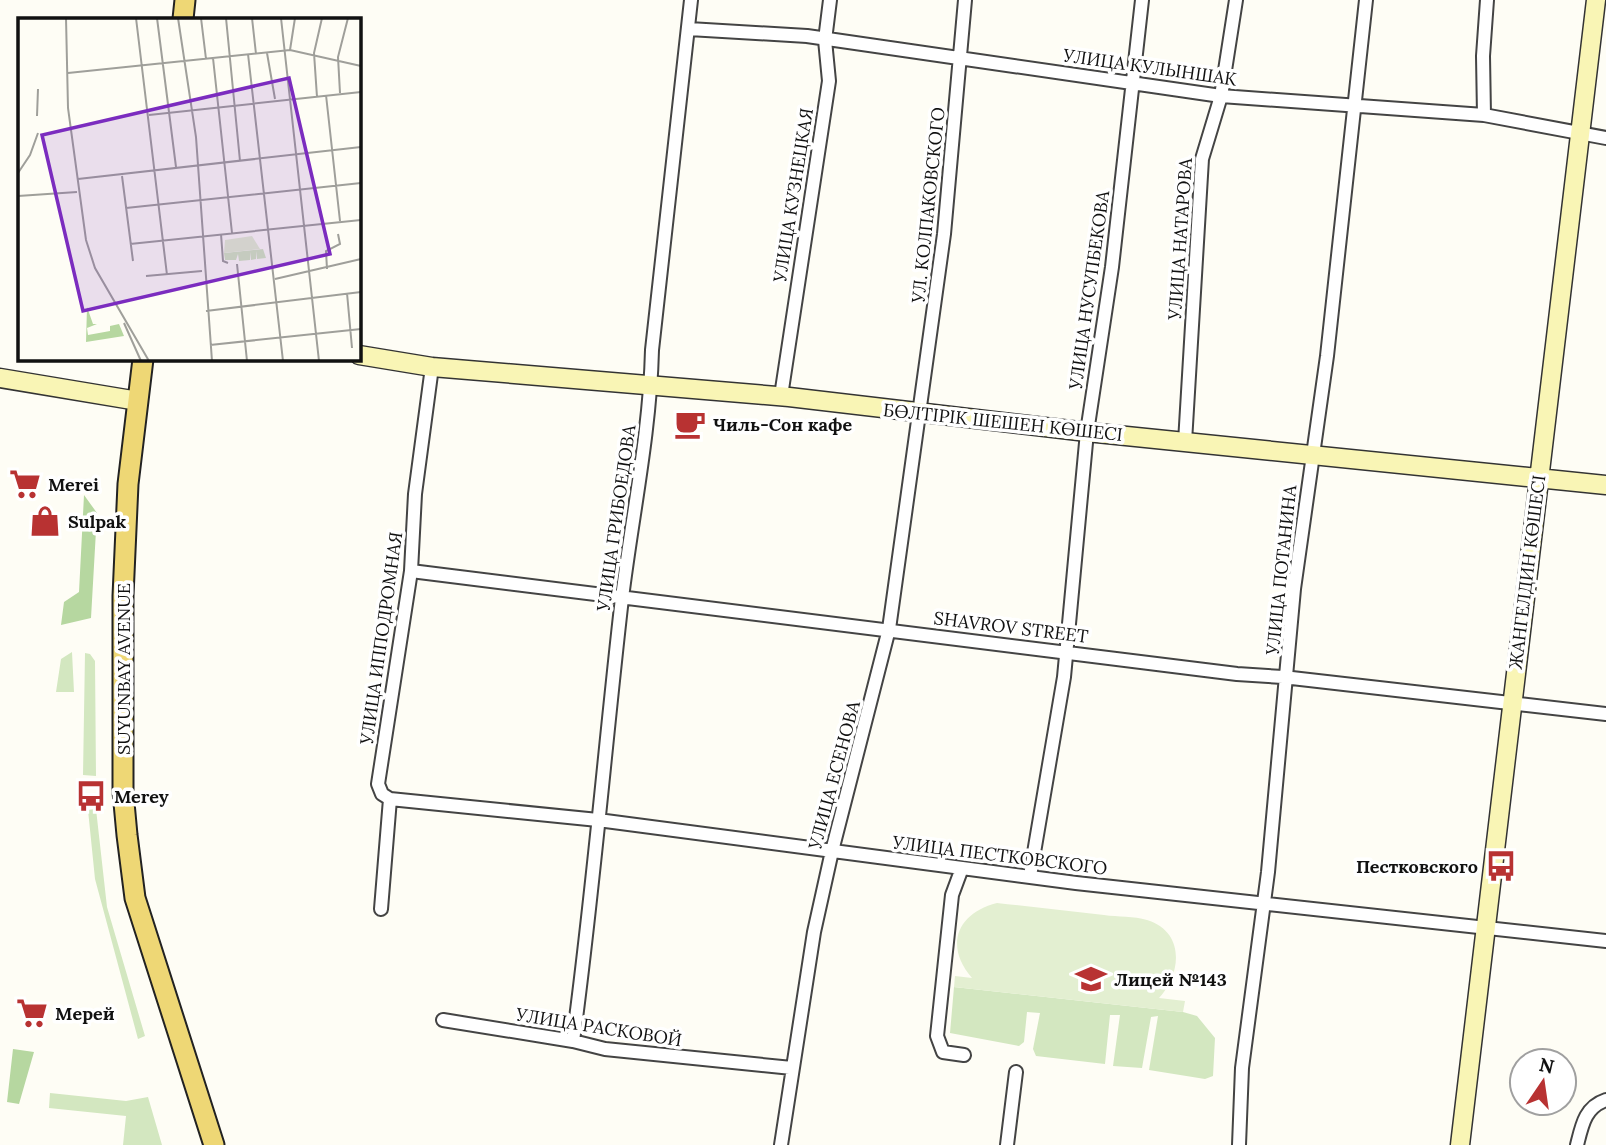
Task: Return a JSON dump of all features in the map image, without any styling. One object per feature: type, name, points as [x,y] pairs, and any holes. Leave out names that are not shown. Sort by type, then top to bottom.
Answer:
[{"type":"main road","points":[[183,18],[185,0]]},
{"type":"main road","name":"ЖАНГЕЛДИН КӨШЕСІ","points":[[1460,1145],[1596,0]]},
{"type":"main road","name":"БӨЛТІРІК ШЕШЕН КӨШЕСІ","points":[[360,355],[432,367],[781,396],[1312,457],[1606,485]]},
{"type":"main road","name":"SUYUNBAY AVENUE","points":[[144,360],[128,495],[123,596],[122,751],[127,835],[135,898],[212,1142]]},
{"type":"main road","points":[[0,378],[138,401]]},
{"type":"street","name":"УЛИЦА ГРИБОЕДОВА","points":[[573,1041],[590,919],[622,595],[651,386],[652,350],[691,0]]},
{"type":"street","name":"УЛИЦА КУЗНЕЦКАЯ","points":[[781,396],[829,80],[825,40],[830,0]]},
{"type":"street","name":"УЛ. KОЛПАКОВСКОГО","points":[[919,413],[944,234],[965,0]]},
{"type":"street","name":"УЛИЦА НУСУПБЕКОВА","points":[[1030,876],[1067,652],[1087,432],[1112,267],[1142,0]]},
{"type":"street","name":"УЛИЦА НАТАРОВА","points":[[1185,442],[1202,159],[1221,96],[1236,0]]},
{"type":"street","name":"УЛИЦА ПОТАНИНА","points":[[1240,1145],[1242,1068],[1264,904],[1288,677],[1294,589],[1327,356],[1366,0]]},
{"type":"street","points":[[1484,115],[1483,56],[1487,0]]},
{"type":"street","name":"УЛИЦА КУЛЫНШАК","points":[[689,30],[825,40],[1221,96],[1484,115],[1606,138]]},
{"type":"street","name":"УЛИЦА ИППОДРОМНАЯ","points":[[381,909],[390,799],[382,794],[379,784],[411,571],[415,494],[432,367]]},
{"type":"street","name":"УЛИЦА ЕСЕНОВА","points":[[781,1145],[814,932],[889,629],[919,413]]},
{"type":"street","name":"SHAVROV STREET","points":[[411,571],[622,595],[1237,674],[1288,677],[1606,714]]},
{"type":"street","name":"УЛИЦА ПЕСТКОВСКОГО","points":[[390,799],[598,820],[962,868],[1606,941]]},
{"type":"street","points":[[962,868],[952,895],[937,1036],[943,1052],[964,1055]]},
{"type":"street","name":"УЛИЦА РАСКОВОЙ","points":[[443,1020],[573,1041],[605,1049],[792,1068]]},
{"type":"street","points":[[1007,1145],[1016,1072]]},
{"type":"street","points":[[1577,1145],[1584,1118],[1594,1104],[1606,1100]]},
{"type":"green space","points":[[84,495],[97,513],[91,618],[61,625],[64,602],[79,592]]},
{"type":"green space","points":[[72,652],[74,692],[56,692],[61,659]]},
{"type":"green space","points":[[85,653],[90,654],[95,661],[96,776],[83,775]]},
{"type":"green space","points":[[96,809],[107,907],[145,1036],[138,1039],[95,879],[88,810]]},
{"type":"green space","points":[[997,903],[1137,918],[1160,926],[1174,944],[1176,955],[1172,978],[1159,998],[1185,1001],[1183,1012],[954,987],[955,976],[972,978],[958,954],[959,932],[972,914]]},
{"type":"green space","points":[[954,987],[1183,1012],[1197,1016],[1215,1038],[1213,1076],[1205,1079],[1149,1070],[1158,1016],[1151,1017],[1142,1068],[1113,1066],[1120,1015],[1110,1015],[1105,1064],[1036,1056],[1033,1049],[1040,1013],[1027,1012],[1024,1042],[1019,1046],[950,1033]]},
{"type":"green space","points":[[13,1049],[34,1052],[19,1104],[7,1102]]},
{"type":"green space","points":[[50,1093],[126,1101],[148,1097],[162,1145],[123,1145],[126,1116],[49,1108]]},
{"type":"place","name":"Чиль-Сон кафе","points":[[690,424]]},
{"type":"place","name":"Merei","points":[[25,484]]},
{"type":"place","name":"Sulpak","points":[[45,521]]},
{"type":"place","name":"Merey","points":[[91,796]]},
{"type":"place","name":"Пестковского","points":[[1501,866]]},
{"type":"place","name":"Лицей №143","points":[[1091,979]]},
{"type":"place","name":"Мерей","points":[[32,1013]]}]
